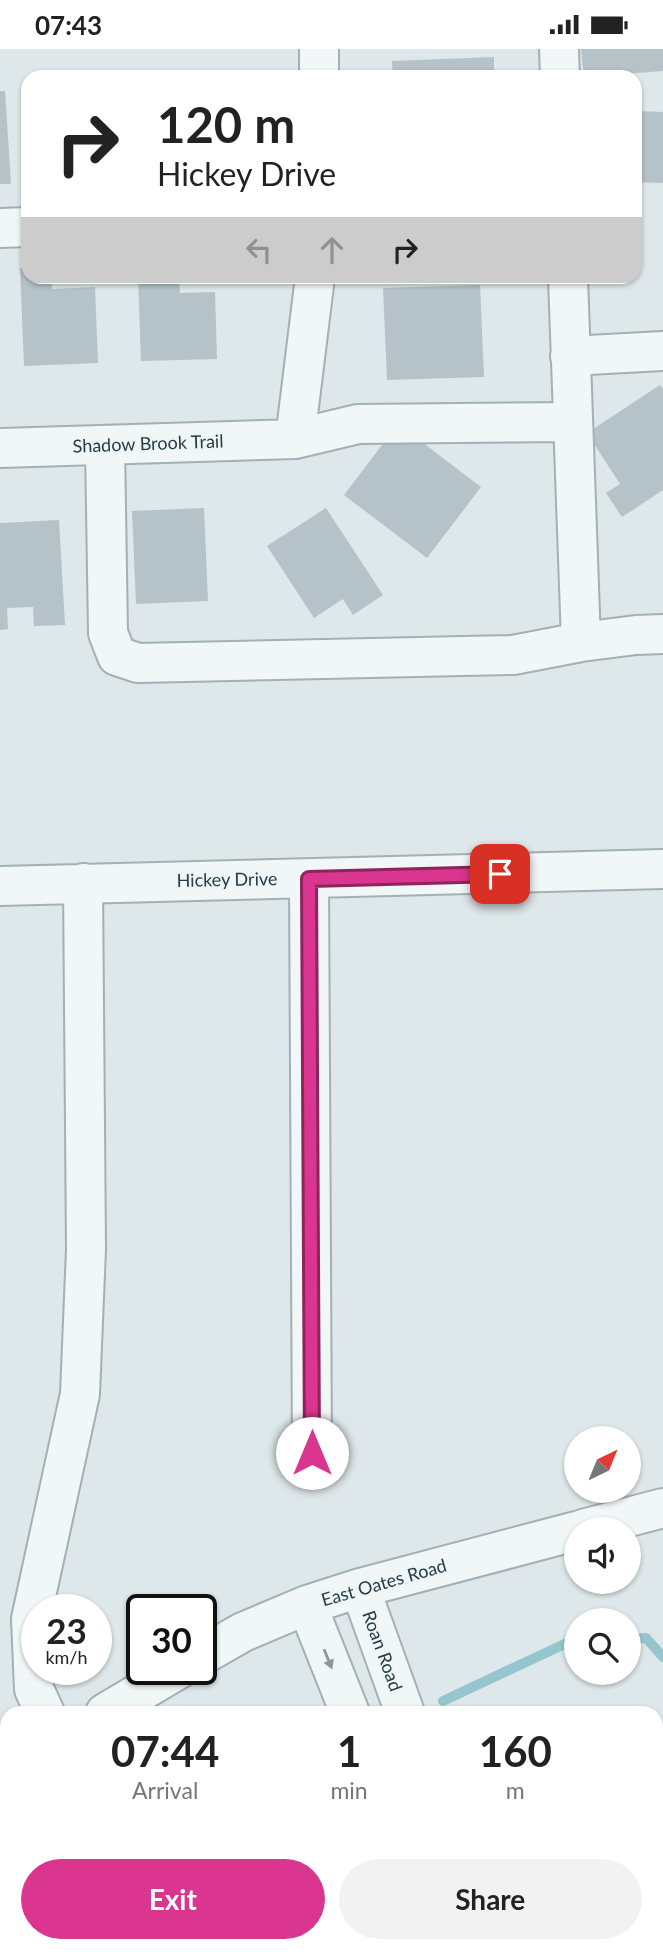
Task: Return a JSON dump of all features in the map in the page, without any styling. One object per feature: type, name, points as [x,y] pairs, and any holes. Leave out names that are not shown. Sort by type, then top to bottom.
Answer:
[{"type":"street","points":[[319,49],[319,70]]},
{"type":"street","points":[[559,49],[560,70]]},
{"type":"street","points":[[0,228],[21,227]]},
{"type":"street","points":[[295,439],[314,284]]},
{"type":"street","points":[[568,284],[581,642]]},
{"type":"street","points":[[570,356],[663,351]]},
{"type":"street","name":"Shadow Brook Trail","points":[[0,448],[295,439],[358,424],[573,422]]},
{"type":"street","points":[[105,445],[108,633],[117,656],[138,663],[513,655],[581,642],[663,634]]},
{"type":"street","name":"Hickey Drive","points":[[0,886],[663,869]]},
{"type":"street","points":[[309,879],[312,1453]]},
{"type":"street","points":[[42,1706],[34,1689],[31,1619],[80,1394],[86,1249],[83,883]]},
{"type":"street","points":[[629,1517],[663,1508]]},
{"type":"street","name":"East Oates Road","points":[[217,1647],[243,1632],[307,1605],[360,1588],[564,1534]]},
{"type":"street","name":"Roan Road","points":[[360,1588],[402,1706]]},
{"type":"street","points":[[307,1605],[347,1706]]},
{"type":"street","points":[[117,1706],[152,1685]]},
{"type":"building","points":[[581,49],[663,49],[663,71],[583,70]]},
{"type":"building","points":[[494,57],[494,70],[393,70],[392,61]]},
{"type":"building","points":[[0,91],[5,91],[11,184],[0,184]]},
{"type":"building","points":[[642,111],[663,112],[663,183],[642,182]]},
{"type":"building","points":[[20,268],[21,284],[52,284],[52,289],[95,287],[98,363],[24,366]]},
{"type":"building","points":[[138,284],[179,284],[180,293],[215,292],[217,359],[141,361]]},
{"type":"building","points":[[480,285],[484,377],[387,380],[383,288]]},
{"type":"building","points":[[660,385],[663,389],[663,490],[622,517],[606,493],[620,484],[587,433]]},
{"type":"building","points":[[398,424],[481,487],[427,558],[344,495]]},
{"type":"building","points":[[204,508],[208,601],[136,604],[132,511]]},
{"type":"building","points":[[326,508],[383,595],[353,615],[343,599],[314,618],[267,546]]},
{"type":"building","points":[[59,520],[65,625],[34,626],[33,607],[7,608],[8,629],[0,630],[0,523]]},
{"type":"waterway","points":[[641,1638],[646,1638],[663,1657]]},
{"type":"waterway","points":[[443,1701],[564,1644]]},
{"type":"route","points":[[312,1453],[309,879],[500,874]]}]
